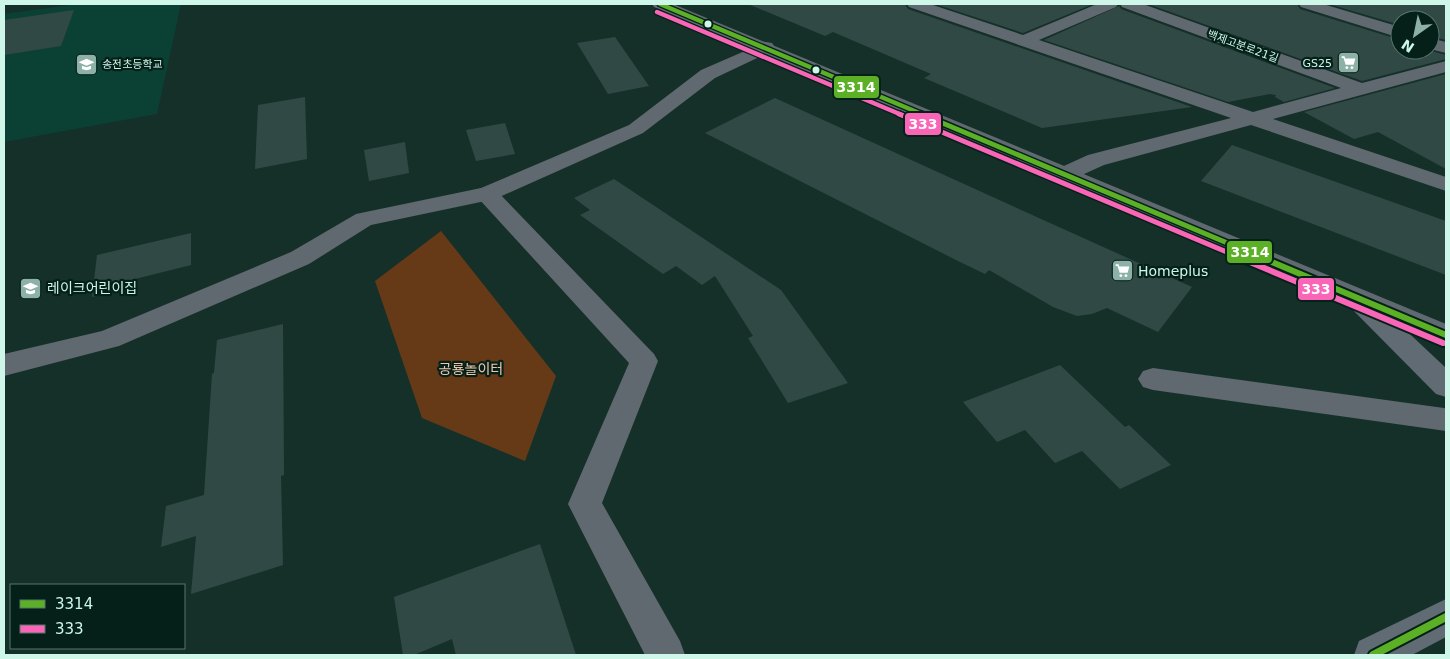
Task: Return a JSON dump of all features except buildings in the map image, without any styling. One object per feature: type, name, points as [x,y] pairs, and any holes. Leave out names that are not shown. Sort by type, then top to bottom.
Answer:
[{"type":"main road","points":[[1355,297],[1446,386]]},
{"type":"main road","points":[[1373,655],[1446,617]]},
{"type":"street","points":[[660,4],[766,47],[1063,175],[1446,335]]},
{"type":"street","points":[[915,4],[1446,184]]},
{"type":"street","points":[[1025,40],[1110,4]]},
{"type":"street","name":"백제고분로21길","points":[[1128,4],[1358,88]]},
{"type":"street","points":[[1307,4],[1390,30]]},
{"type":"street","points":[[4,364],[109,339],[300,258],[364,219],[488,194],[636,129],[708,74],[766,47]]},
{"type":"street","points":[[1063,175],[1096,160],[1358,88],[1446,66]]},
{"type":"street","points":[[488,194],[644,361],[585,504],[666,655]]},
{"type":"street","points":[[1153,379],[1444,420]]},
{"type":"shaded area","name":"송전초등학교","points":[[77,4],[181,4],[157,114],[4,142],[4,14]]},
{"type":"green space","name":"공룡놀이터","points":[[441,231],[556,376],[525,461],[422,418],[375,281]]},
{"type":"transit line","name":"3314","points":[[660,4],[1446,335]]},
{"type":"transit line","name":"333","points":[[657,12],[1443,343]]},
{"type":"transit line","name":"3314","points":[[1373,655],[1446,617]]},
{"type":"place","name":"GS25","points":[[1348,63]]},
{"type":"place","name":"송전초등학교","points":[[86,64]]},
{"type":"place","name":"Homeplus","points":[[1122,271]]},
{"type":"place","name":"레이크어린이집","points":[[31,288]]}]
